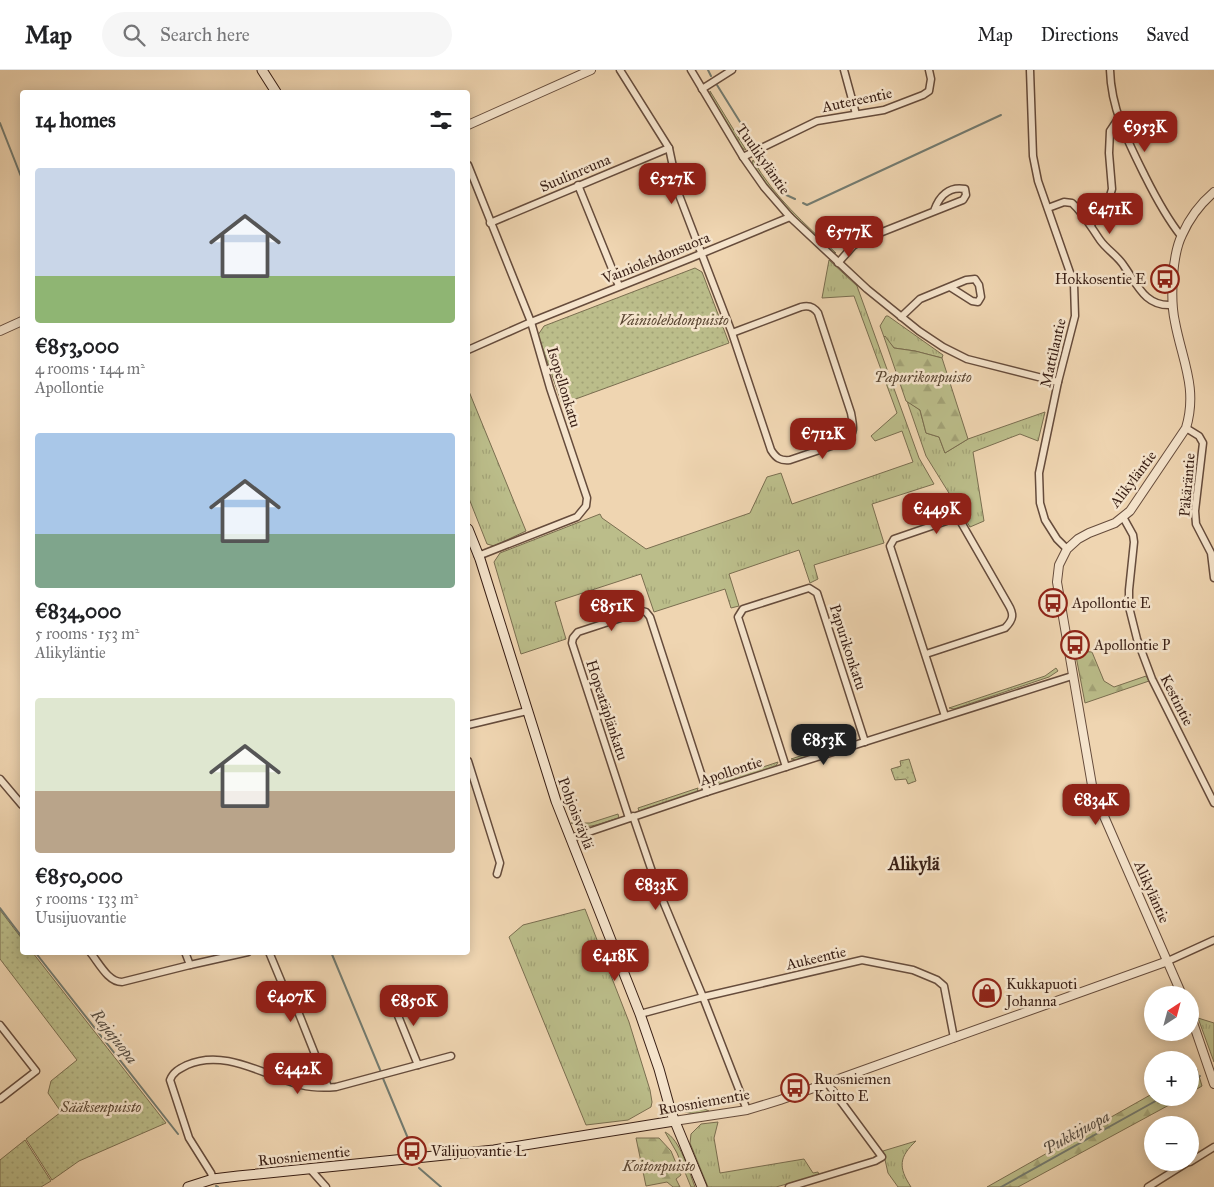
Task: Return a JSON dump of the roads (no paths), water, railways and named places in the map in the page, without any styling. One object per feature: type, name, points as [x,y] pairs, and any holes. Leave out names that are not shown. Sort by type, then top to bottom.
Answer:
[{"type":"main road","points":[[262,70],[275,90]]},
{"type":"main road","name":"Pohjoisväylä","points":[[470,534],[556,801],[640,1014],[674,1120],[702,1187]]},
{"type":"main road","name":"Ruosniementie","points":[[188,1187],[213,1179],[494,1150],[674,1120]]},
{"type":"street","points":[[470,124],[591,70]]},
{"type":"street","points":[[620,70],[669,148],[679,195],[703,253],[732,332],[771,450],[776,458],[783,461],[790,460],[846,441],[851,436],[854,430],[851,413],[818,313],[815,310],[806,306],[801,307],[732,332]]},
{"type":"street","name":"Tuulikyläntie","points":[[690,70],[743,157],[764,187],[790,217],[838,263],[901,317],[943,347],[967,359],[1058,382]]},
{"type":"street","points":[[702,89],[732,70]]},
{"type":"street","points":[[844,70],[856,114]]},
{"type":"street","name":"Autereentie","points":[[743,157],[817,121],[884,110],[923,95],[929,91],[931,79],[929,70]]},
{"type":"street","name":"Mattilantie","points":[[1030,70],[1033,156],[1038,181],[1074,284],[1074,316],[1039,473],[1040,503],[1045,520],[1050,530],[1067,549]]},
{"type":"street","points":[[1110,70],[1110,82],[1118,119],[1128,143],[1166,217],[1181,236]]},
{"type":"street","points":[[1092,225],[1098,212],[1109,199],[1112,189],[1109,153],[1110,131],[1118,119]]},
{"type":"street","name":"Suulinreuna","points":[[490,223],[669,148]]},
{"type":"street","name":"Isopellonkatu","points":[[470,170],[531,322],[550,388],[587,498],[586,506],[577,517],[478,556]]},
{"type":"street","points":[[578,185],[619,286]]},
{"type":"street","points":[[838,263],[852,246],[862,240],[962,200],[966,195],[965,190],[957,188],[942,194],[934,211]]},
{"type":"street","name":"Alikyläntie","points":[[1168,961],[1093,791],[1056,582],[1060,565],[1067,549],[1089,533],[1115,523],[1130,511],[1186,428],[1190,416],[1190,380],[1172,305],[1173,277],[1181,236],[1196,211],[1214,192]]},
{"type":"street","points":[[1048,208],[1064,202],[1072,203],[1092,225],[1100,240],[1124,265],[1136,286],[1150,300],[1172,305]]},
{"type":"street","name":"Vainiolehdonsuora","points":[[470,349],[531,322],[790,217]]},
{"type":"street","points":[[901,317],[920,299],[966,280],[975,279],[980,285],[981,297],[978,302],[972,301],[950,287]]},
{"type":"street","points":[[0,331],[20,322]]},
{"type":"street","name":"Päkäräntie","points":[[1186,428],[1198,436],[1203,444],[1195,511],[1196,524],[1211,553],[1214,578]]},
{"type":"street","points":[[926,654],[1005,628],[1011,622],[1013,614],[958,517],[894,539],[890,546],[945,716]]},
{"type":"street","name":"Kestintie","points":[[1123,517],[1133,535],[1134,542],[1129,598],[1137,639],[1152,679],[1214,803]]},
{"type":"street","name":"Papurikonkatu","points":[[786,767],[738,617],[743,609],[809,588],[817,593],[865,742]]},
{"type":"street","name":"Hopeatäplänkatu","points":[[631,817],[572,643],[573,638],[578,632],[642,610],[650,617],[707,792]]},
{"type":"street","name":"Apollontie","points":[[571,838],[707,792],[1072,676]]},
{"type":"street","points":[[470,724],[527,710]]},
{"type":"street","points":[[470,767],[500,863],[497,874]]},
{"type":"street","points":[[0,780],[20,803]]},
{"type":"street","points":[[631,817],[747,1110]]},
{"type":"street","points":[[1178,986],[1168,961],[1214,940]]},
{"type":"street","points":[[92,955],[109,977],[116,982],[235,955]]},
{"type":"street","points":[[186,955],[190,965]]},
{"type":"street","points":[[271,955],[284,988],[297,1009],[328,1087]]},
{"type":"street","name":"Aukeentie","points":[[640,1014],[703,997],[862,960],[913,970],[937,980],[944,986],[954,1038]]},
{"type":"street","name":"Ruosniementie","points":[[674,1120],[747,1110],[828,1084],[1168,961]]},
{"type":"street","points":[[390,996],[418,1065]]},
{"type":"street","points":[[0,1025],[36,1071],[0,1099]]},
{"type":"street","points":[[1199,1040],[1214,1084]]},
{"type":"street","points":[[213,1179],[189,1138],[170,1080],[172,1073],[189,1064],[208,1059],[222,1060],[300,1085],[316,1088],[328,1087],[452,1056]]},
{"type":"street","points":[[789,1187],[875,1161],[882,1157],[828,1084]]},
{"type":"street","points":[[1199,1156],[1214,1147]]},
{"type":"street","points":[[310,1169],[326,1187]]},
{"type":"street","points":[[1148,1187],[1174,1171]]},
{"type":"waterway","points":[[708,70],[711,76]]},
{"type":"waterway","points":[[717,85],[755,146]]},
{"type":"waterway","points":[[803,203],[807,205],[1001,115]]},
{"type":"waterway","points":[[0,123],[20,174]]},
{"type":"waterway","points":[[760,155],[782,193],[795,199]]},
{"type":"waterway","name":"Rajajuopa","points":[[0,908],[20,934]]},
{"type":"waterway","name":"Rajajuopa","points":[[37,955],[178,1134]]},
{"type":"waterway","points":[[332,955],[381,1072]]},
{"type":"waterway","points":[[382,1076],[412,1148]]},
{"type":"waterway","name":"Pukkijuopa","points":[[1001,1187],[1147,1106]]},
{"type":"waterway","points":[[419,1168],[441,1187]]},
{"type":"place","name":"Hokkosentie E","points":[[1165,279]]},
{"type":"place","name":"Apollontie E","points":[[1053,603]]},
{"type":"place","name":"Apollontie P","points":[[1075,645]]},
{"type":"place","name":"Kukkapuoti Johanna","points":[[987,993]]},
{"type":"place","name":"Ruosniemen Koitto E","points":[[795,1088]]},
{"type":"place","name":"Välijuovantie L","points":[[412,1151]]},
{"type":"district","name":"Alikylä","points":[[914,864]]},
{"type":"park label","name":"Vainiolehdonpuisto","points":[[674,320]]},
{"type":"park label","name":"Papurikonpuisto","points":[[923,377]]},
{"type":"park label","name":"Sääksenpuisto","points":[[101,1107]]},
{"type":"park label","name":"Koitonpuisto","points":[[659,1166]]}]
